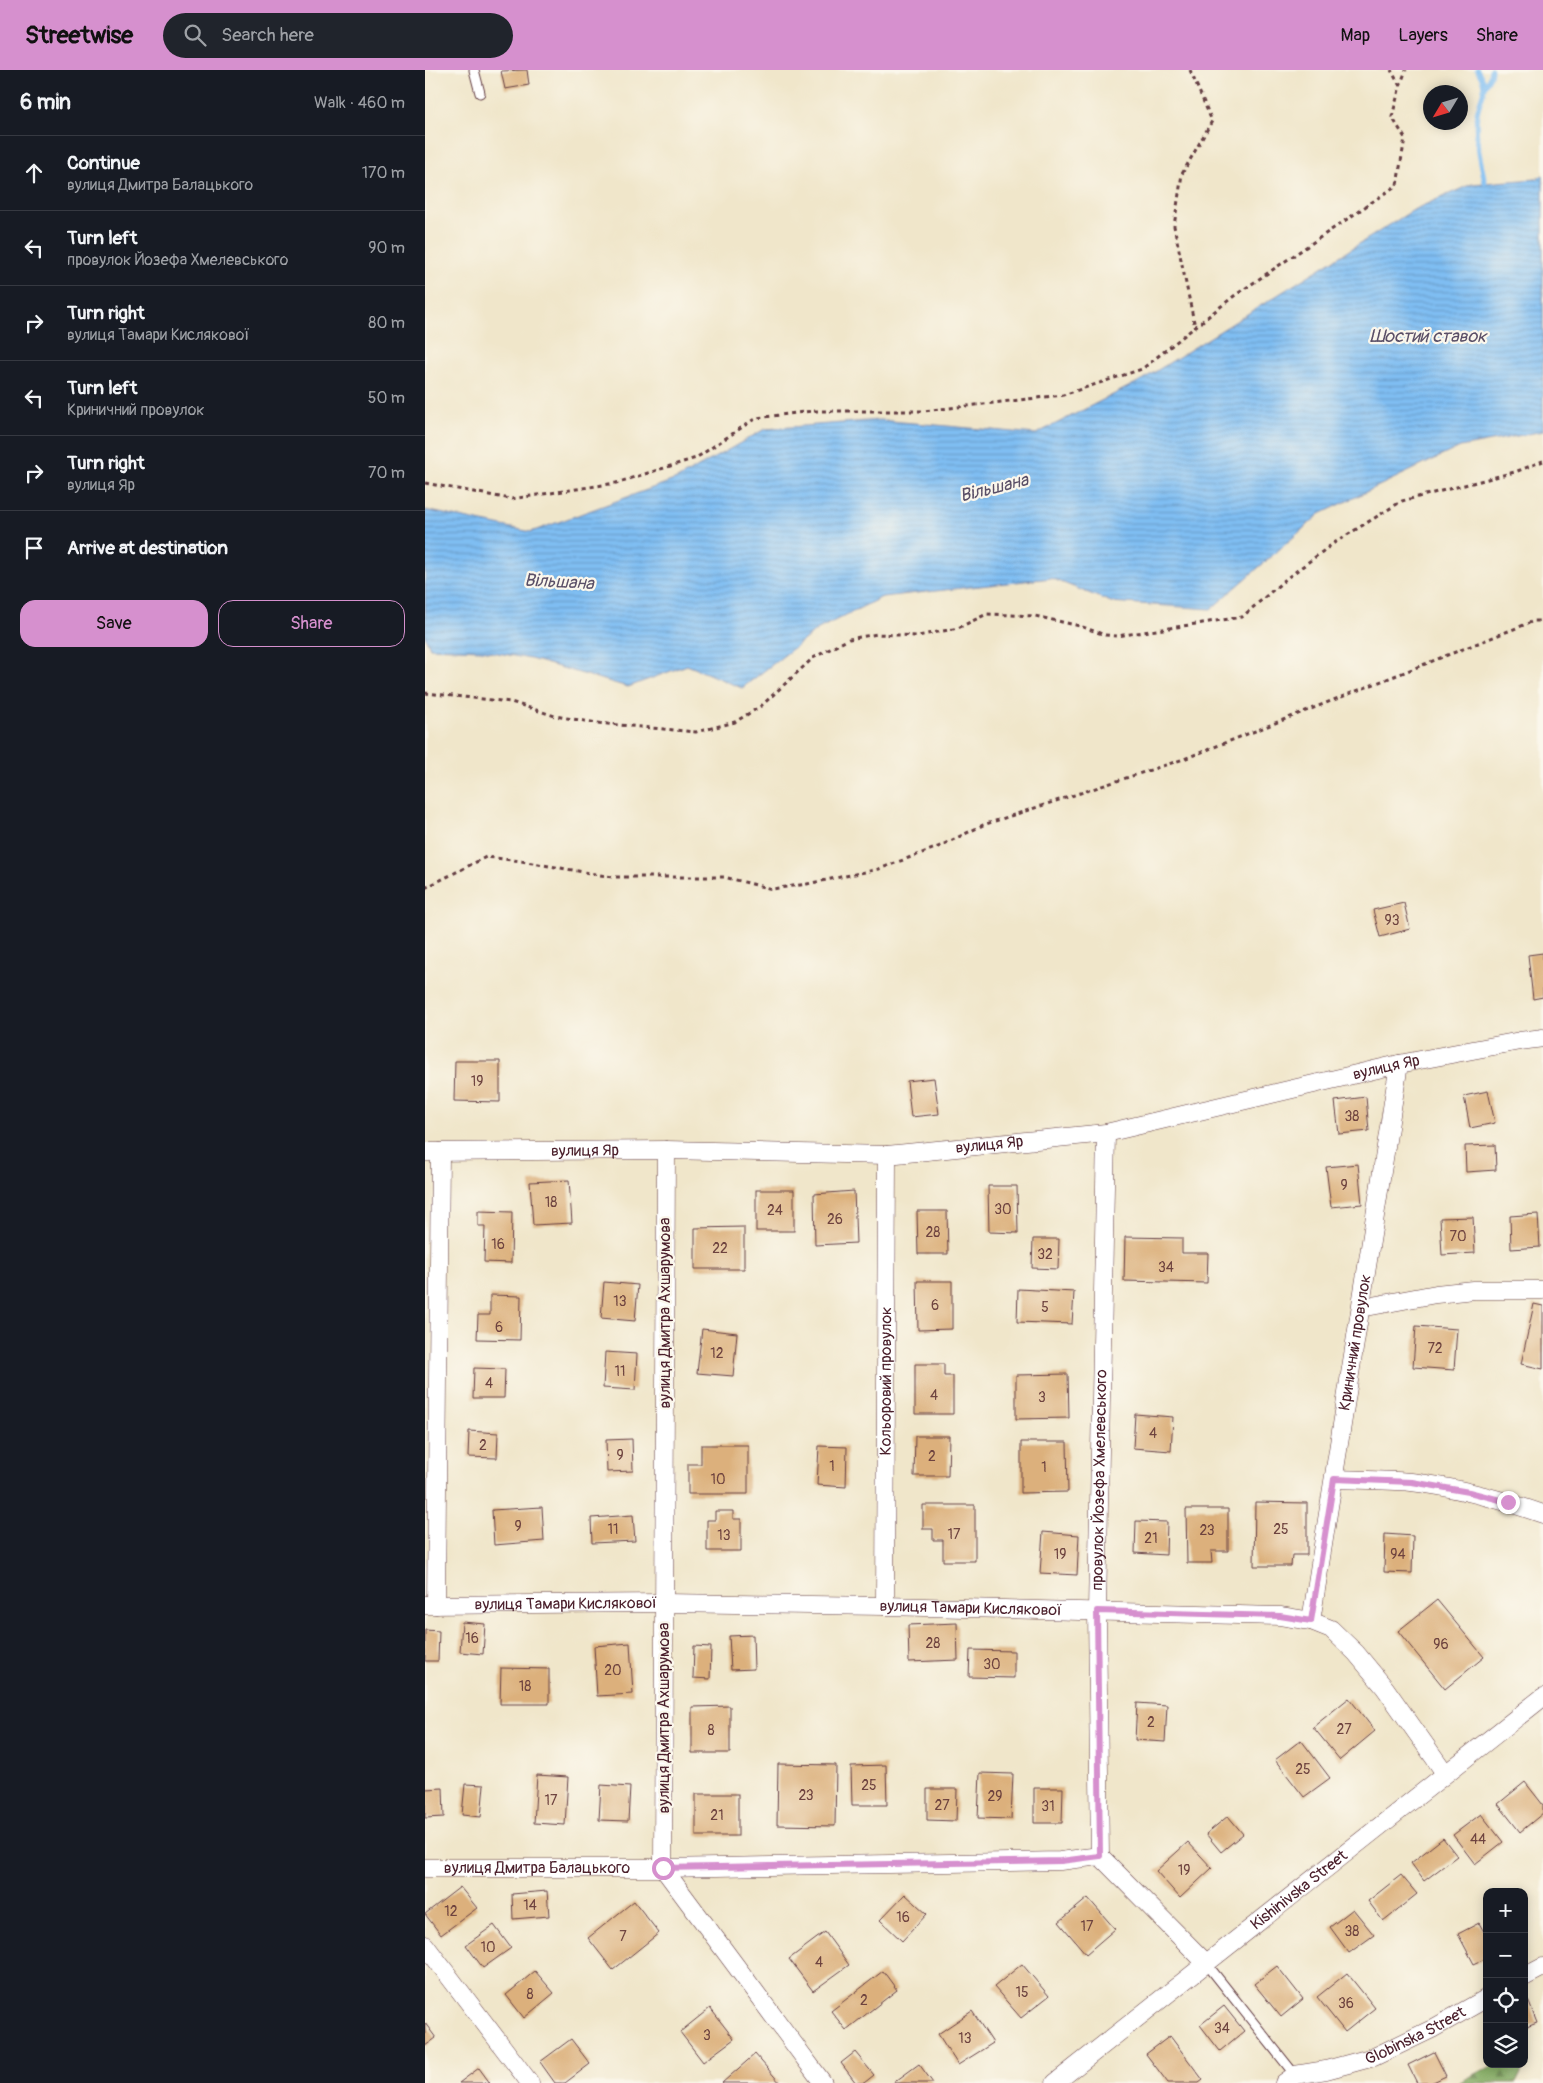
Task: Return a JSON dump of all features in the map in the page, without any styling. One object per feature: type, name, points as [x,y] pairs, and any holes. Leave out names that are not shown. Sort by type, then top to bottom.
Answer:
[{"type":"street","name":"вулиця Яр","points":[[432,1152],[666,1150],[887,1155],[1106,1133],[1399,1064],[1520,1040],[1543,1038]]},
{"type":"street","name":"Криничний провулок","points":[[1311,1621],[1399,1064]]},
{"type":"street","name":"провулок Йозефа Хмелевського","points":[[1100,1856],[1097,1611],[1106,1133]]},
{"type":"street","name":"вулиця Дмитра Ахшарумова","points":[[663,1868],[666,1150]]},
{"type":"street","points":[[430,1605],[432,1152]]},
{"type":"street","name":"Кольоровий провулок","points":[[885,1606],[887,1155]]},
{"type":"street","points":[[1361,1308],[1436,1294],[1474,1290],[1543,1290]]},
{"type":"street","points":[[1334,1479],[1412,1482],[1469,1492],[1508,1502],[1543,1514]]},
{"type":"street","name":"вулиця Тамари Кислякової","points":[[430,1605],[664,1603],[885,1606],[1280,1616],[1311,1621],[1331,1630],[1356,1653],[1385,1688],[1445,1773]]},
{"type":"street","name":"Kishinivska Street","points":[[1055,2083],[1543,1697]]},
{"type":"street","points":[[1100,1856],[1206,1963]]},
{"type":"street","name":"вулиця Дмитра Балацького","points":[[425,1868],[663,1868],[1061,1861],[1100,1856]]},
{"type":"street","points":[[663,1868],[823,2083]]},
{"type":"street","points":[[425,1946],[530,2083]]},
{"type":"street","points":[[1528,1976],[1543,1967]]},
{"type":"street","name":"Globinska Street","points":[[1289,2079],[1374,2057],[1432,2029],[1483,2000]]},
{"type":"lane","points":[[474,70],[480,93]]},
{"type":"lane","points":[[1206,1963],[1289,2079]]},
{"type":"path","points":[[1190,70],[1212,121],[1182,174],[1174,226],[1195,327]]},
{"type":"path","points":[[1391,70],[1400,86]]},
{"type":"path","points":[[425,483],[511,499],[616,483],[696,458],[756,418],[813,411],[923,411],[1063,395],[1142,369],[1234,296],[1397,185],[1405,138],[1392,118],[1406,70]]},
{"type":"path","points":[[425,693],[511,702],[555,716],[597,724],[696,732],[735,722],[761,706],[813,658],[849,639],[877,634],[918,636],[958,628],[987,614],[1035,616],[1080,626],[1105,635],[1117,636],[1242,617],[1287,578],[1334,543],[1402,500],[1515,472],[1543,461]]},
{"type":"path","points":[[425,888],[486,857],[521,861],[612,878],[724,877],[772,889],[807,884],[879,869],[938,847],[983,825],[1183,758],[1534,621],[1543,621]]},
{"type":"green space","points":[[1487,2068],[1520,2068],[1522,2071],[1516,2083],[1458,2083]]},
{"type":"water","name":"Шостий ставок","points":[[1543,175],[1543,431],[1460,447],[1320,514],[1211,609],[1111,602],[1051,578],[882,597],[818,629],[742,688],[687,665],[628,687],[531,659],[482,650],[430,648],[425,636],[425,510],[531,532],[677,479],[765,429],[880,420],[1036,434],[1142,380],[1415,209],[1472,184],[1536,179]]},
{"type":"building","points":[[527,70],[529,85],[505,89],[501,71]]},
{"type":"building","points":[[1404,903],[1410,929],[1380,937],[1373,910]]},
{"type":"building","points":[[1543,953],[1543,997],[1533,999],[1528,955]]},
{"type":"building","points":[[455,1061],[500,1061],[500,1102],[454,1101]]},
{"type":"building","points":[[934,1078],[939,1114],[911,1117],[907,1081]]},
{"type":"building","points":[[1488,1091],[1495,1123],[1470,1128],[1464,1096]]},
{"type":"building","points":[[1366,1097],[1369,1131],[1339,1134],[1335,1101]]},
{"type":"building","points":[[1495,1145],[1496,1170],[1466,1172],[1465,1146]]},
{"type":"building","points":[[1358,1164],[1362,1204],[1331,1207],[1326,1167]]},
{"type":"building","points":[[569,1180],[572,1223],[533,1225],[530,1182]]},
{"type":"building","points":[[988,1186],[1017,1186],[1018,1233],[989,1232]]},
{"type":"building","points":[[756,1190],[794,1190],[794,1231],[756,1231]]},
{"type":"building","points":[[854,1191],[856,1243],[815,1245],[814,1194]]},
{"type":"building","points":[[478,1211],[512,1212],[511,1263],[484,1262],[485,1226],[478,1226]]},
{"type":"building","points":[[917,1211],[947,1211],[948,1254],[918,1254]]},
{"type":"building","points":[[1538,1214],[1540,1247],[1511,1249],[1510,1216]]},
{"type":"building","points":[[1473,1217],[1475,1253],[1442,1255],[1440,1218]]},
{"type":"building","points":[[744,1227],[744,1269],[695,1269],[695,1228]]},
{"type":"building","points":[[1125,1237],[1182,1238],[1182,1253],[1208,1253],[1207,1283],[1124,1281]]},
{"type":"building","points":[[1033,1239],[1059,1239],[1058,1269],[1032,1268]]},
{"type":"building","points":[[917,1281],[952,1281],[952,1329],[918,1330]]},
{"type":"building","points":[[604,1282],[638,1285],[635,1321],[601,1318]]},
{"type":"building","points":[[1018,1289],[1074,1292],[1072,1324],[1017,1322]]},
{"type":"building","points":[[490,1295],[521,1296],[520,1340],[477,1339],[478,1315],[490,1315]]},
{"type":"building","points":[[1534,1304],[1543,1306],[1543,1369],[1521,1364]]},
{"type":"building","points":[[1416,1326],[1457,1329],[1454,1370],[1413,1367]]},
{"type":"building","points":[[702,1329],[737,1333],[733,1376],[697,1373]]},
{"type":"building","points":[[605,1352],[637,1354],[635,1390],[603,1388]]},
{"type":"building","points":[[915,1364],[944,1364],[944,1376],[953,1376],[953,1414],[915,1414]]},
{"type":"building","points":[[474,1368],[505,1369],[504,1398],[473,1398]]},
{"type":"building","points":[[1068,1374],[1069,1418],[1016,1419],[1016,1375]]},
{"type":"building","points":[[1135,1414],[1173,1417],[1171,1451],[1133,1448]]},
{"type":"building","points":[[469,1431],[498,1433],[497,1458],[468,1457]]},
{"type":"building","points":[[915,1436],[949,1436],[948,1476],[914,1476]]},
{"type":"building","points":[[632,1439],[633,1471],[607,1472],[606,1440]]},
{"type":"building","points":[[1021,1442],[1067,1442],[1068,1492],[1021,1493]]},
{"type":"building","points":[[701,1445],[748,1445],[748,1494],[688,1494],[688,1464],[701,1464]]},
{"type":"building","points":[[819,1446],[847,1447],[846,1487],[817,1485]]},
{"type":"building","points":[[1255,1502],[1307,1503],[1307,1555],[1292,1555],[1291,1566],[1254,1566]]},
{"type":"building","points":[[923,1505],[975,1505],[975,1561],[943,1561],[943,1540],[933,1540],[933,1529],[923,1529]]},
{"type":"building","points":[[542,1507],[544,1541],[494,1545],[492,1510]]},
{"type":"building","points":[[1186,1509],[1228,1509],[1228,1551],[1211,1551],[1212,1563],[1187,1563]]},
{"type":"building","points":[[715,1511],[733,1511],[733,1519],[741,1519],[741,1551],[707,1551],[707,1520],[715,1520]]},
{"type":"building","points":[[633,1515],[635,1541],[592,1543],[591,1518]]},
{"type":"building","points":[[1136,1521],[1167,1522],[1166,1555],[1135,1553]]},
{"type":"building","points":[[1043,1532],[1079,1535],[1077,1575],[1040,1573]]},
{"type":"building","points":[[1385,1534],[1413,1536],[1412,1573],[1384,1572]]},
{"type":"building","points":[[1437,1600],[1484,1657],[1445,1689],[1398,1631]]},
{"type":"building","points":[[462,1622],[485,1624],[483,1654],[460,1652]]},
{"type":"building","points":[[957,1623],[958,1660],[909,1662],[908,1625]]},
{"type":"building","points":[[425,1630],[439,1631],[438,1661],[425,1661]]},
{"type":"building","points":[[753,1635],[754,1669],[731,1670],[729,1636]]},
{"type":"building","points":[[630,1643],[633,1694],[597,1696],[594,1646]]},
{"type":"building","points":[[694,1646],[711,1647],[710,1679],[693,1678]]},
{"type":"building","points":[[970,1650],[1014,1651],[1014,1678],[969,1677]]},
{"type":"building","points":[[501,1668],[549,1669],[549,1704],[500,1704]]},
{"type":"building","points":[[1349,1698],[1375,1731],[1340,1760],[1313,1727]]},
{"type":"building","points":[[1137,1703],[1167,1705],[1165,1742],[1135,1740]]},
{"type":"building","points":[[730,1706],[730,1753],[692,1753],[692,1707]]},
{"type":"building","points":[[1301,1740],[1330,1778],[1304,1797],[1275,1760]]},
{"type":"building","points":[[778,1764],[836,1765],[835,1826],[777,1825]]},
{"type":"building","points":[[886,1765],[887,1805],[852,1805],[851,1766]]},
{"type":"building","points":[[980,1773],[1013,1774],[1011,1819],[978,1818]]},
{"type":"building","points":[[537,1775],[568,1777],[565,1825],[534,1823]]},
{"type":"building","points":[[1525,1782],[1543,1805],[1543,1813],[1520,1832],[1498,1804]]},
{"type":"building","points":[[465,1784],[484,1785],[481,1817],[462,1815]]},
{"type":"building","points":[[601,1785],[630,1787],[628,1821],[599,1820]]},
{"type":"building","points":[[443,1788],[444,1817],[425,1818],[425,1789]]},
{"type":"building","points":[[1034,1788],[1063,1788],[1062,1823],[1034,1823]]},
{"type":"building","points":[[927,1789],[957,1789],[956,1821],[927,1820]]},
{"type":"building","points":[[696,1794],[738,1794],[738,1836],[696,1836]]},
{"type":"building","points":[[1481,1814],[1503,1842],[1475,1864],[1453,1835]]},
{"type":"building","points":[[1228,1816],[1243,1834],[1221,1852],[1206,1834]]},
{"type":"building","points":[[1443,1838],[1457,1856],[1424,1881],[1411,1863]]},
{"type":"building","points":[[1188,1842],[1212,1868],[1180,1898],[1156,1871]]},
{"type":"building","points":[[1401,1875],[1417,1894],[1383,1921],[1368,1901]]},
{"type":"building","points":[[460,1887],[477,1908],[441,1935],[425,1914]]},
{"type":"building","points":[[547,1891],[549,1916],[513,1919],[512,1894]]},
{"type":"building","points":[[905,1894],[927,1914],[902,1941],[880,1920]]},
{"type":"building","points":[[1088,1898],[1115,1929],[1086,1954],[1059,1922]]},
{"type":"building","points":[[634,1901],[659,1933],[613,1970],[588,1938]]},
{"type":"building","points":[[1353,1909],[1374,1935],[1349,1953],[1330,1927]]},
{"type":"building","points":[[1479,1923],[1483,1930],[1483,1960],[1474,1964],[1458,1934]]},
{"type":"building","points":[[494,1925],[511,1948],[483,1968],[466,1945]]},
{"type":"building","points":[[825,1932],[849,1965],[813,1991],[789,1959]]},
{"type":"building","points":[[1022,1964],[1049,1996],[1021,2018],[994,1987]]},
{"type":"building","points":[[1277,1966],[1303,1999],[1281,2017],[1254,1984]]},
{"type":"building","points":[[535,1971],[554,1993],[524,2018],[506,1995]]},
{"type":"building","points":[[883,1971],[897,1990],[846,2030],[831,2011]]},
{"type":"building","points":[[1347,1973],[1375,2008],[1345,2032],[1317,1997]]},
{"type":"building","points":[[1528,2000],[1537,2023],[1528,2026]]},
{"type":"building","points":[[1224,2006],[1244,2031],[1220,2051],[1200,2025]]},
{"type":"building","points":[[710,2008],[734,2039],[703,2062],[680,2032]]},
{"type":"building","points":[[972,2011],[993,2043],[958,2065],[938,2034]]},
{"type":"building","points":[[425,2023],[436,2038],[425,2046]]},
{"type":"building","points":[[1170,2036],[1203,2080],[1199,2083],[1168,2083],[1146,2054]]},
{"type":"building","points":[[571,2039],[590,2064],[565,2083],[555,2083],[540,2062]]},
{"type":"building","points":[[855,2052],[874,2075],[864,2083],[856,2083],[841,2063]]},
{"type":"building","points":[[1434,2052],[1446,2076],[1431,2083],[1417,2083],[1408,2065]]},
{"type":"building","points":[[755,2054],[780,2083],[722,2083]]},
{"type":"building","points":[[919,2064],[933,2083],[893,2083]]},
{"type":"building","points":[[479,2068],[490,2083],[459,2083]]},
{"type":"waterway","points":[[1477,70],[1484,87],[1478,107],[1476,131],[1485,183]]},
{"type":"waterway","points":[[1484,87],[1491,70]]},
{"type":"route","points":[[663,1868],[1061,1861],[1100,1856],[1097,1611],[1280,1616],[1311,1621],[1334,1479],[1412,1482],[1469,1492],[1508,1502]]},
{"type":"water label","name":"Вільшана","points":[[994,488]]},
{"type":"water label","name":"Вільшана","points":[[559,582]]}]
